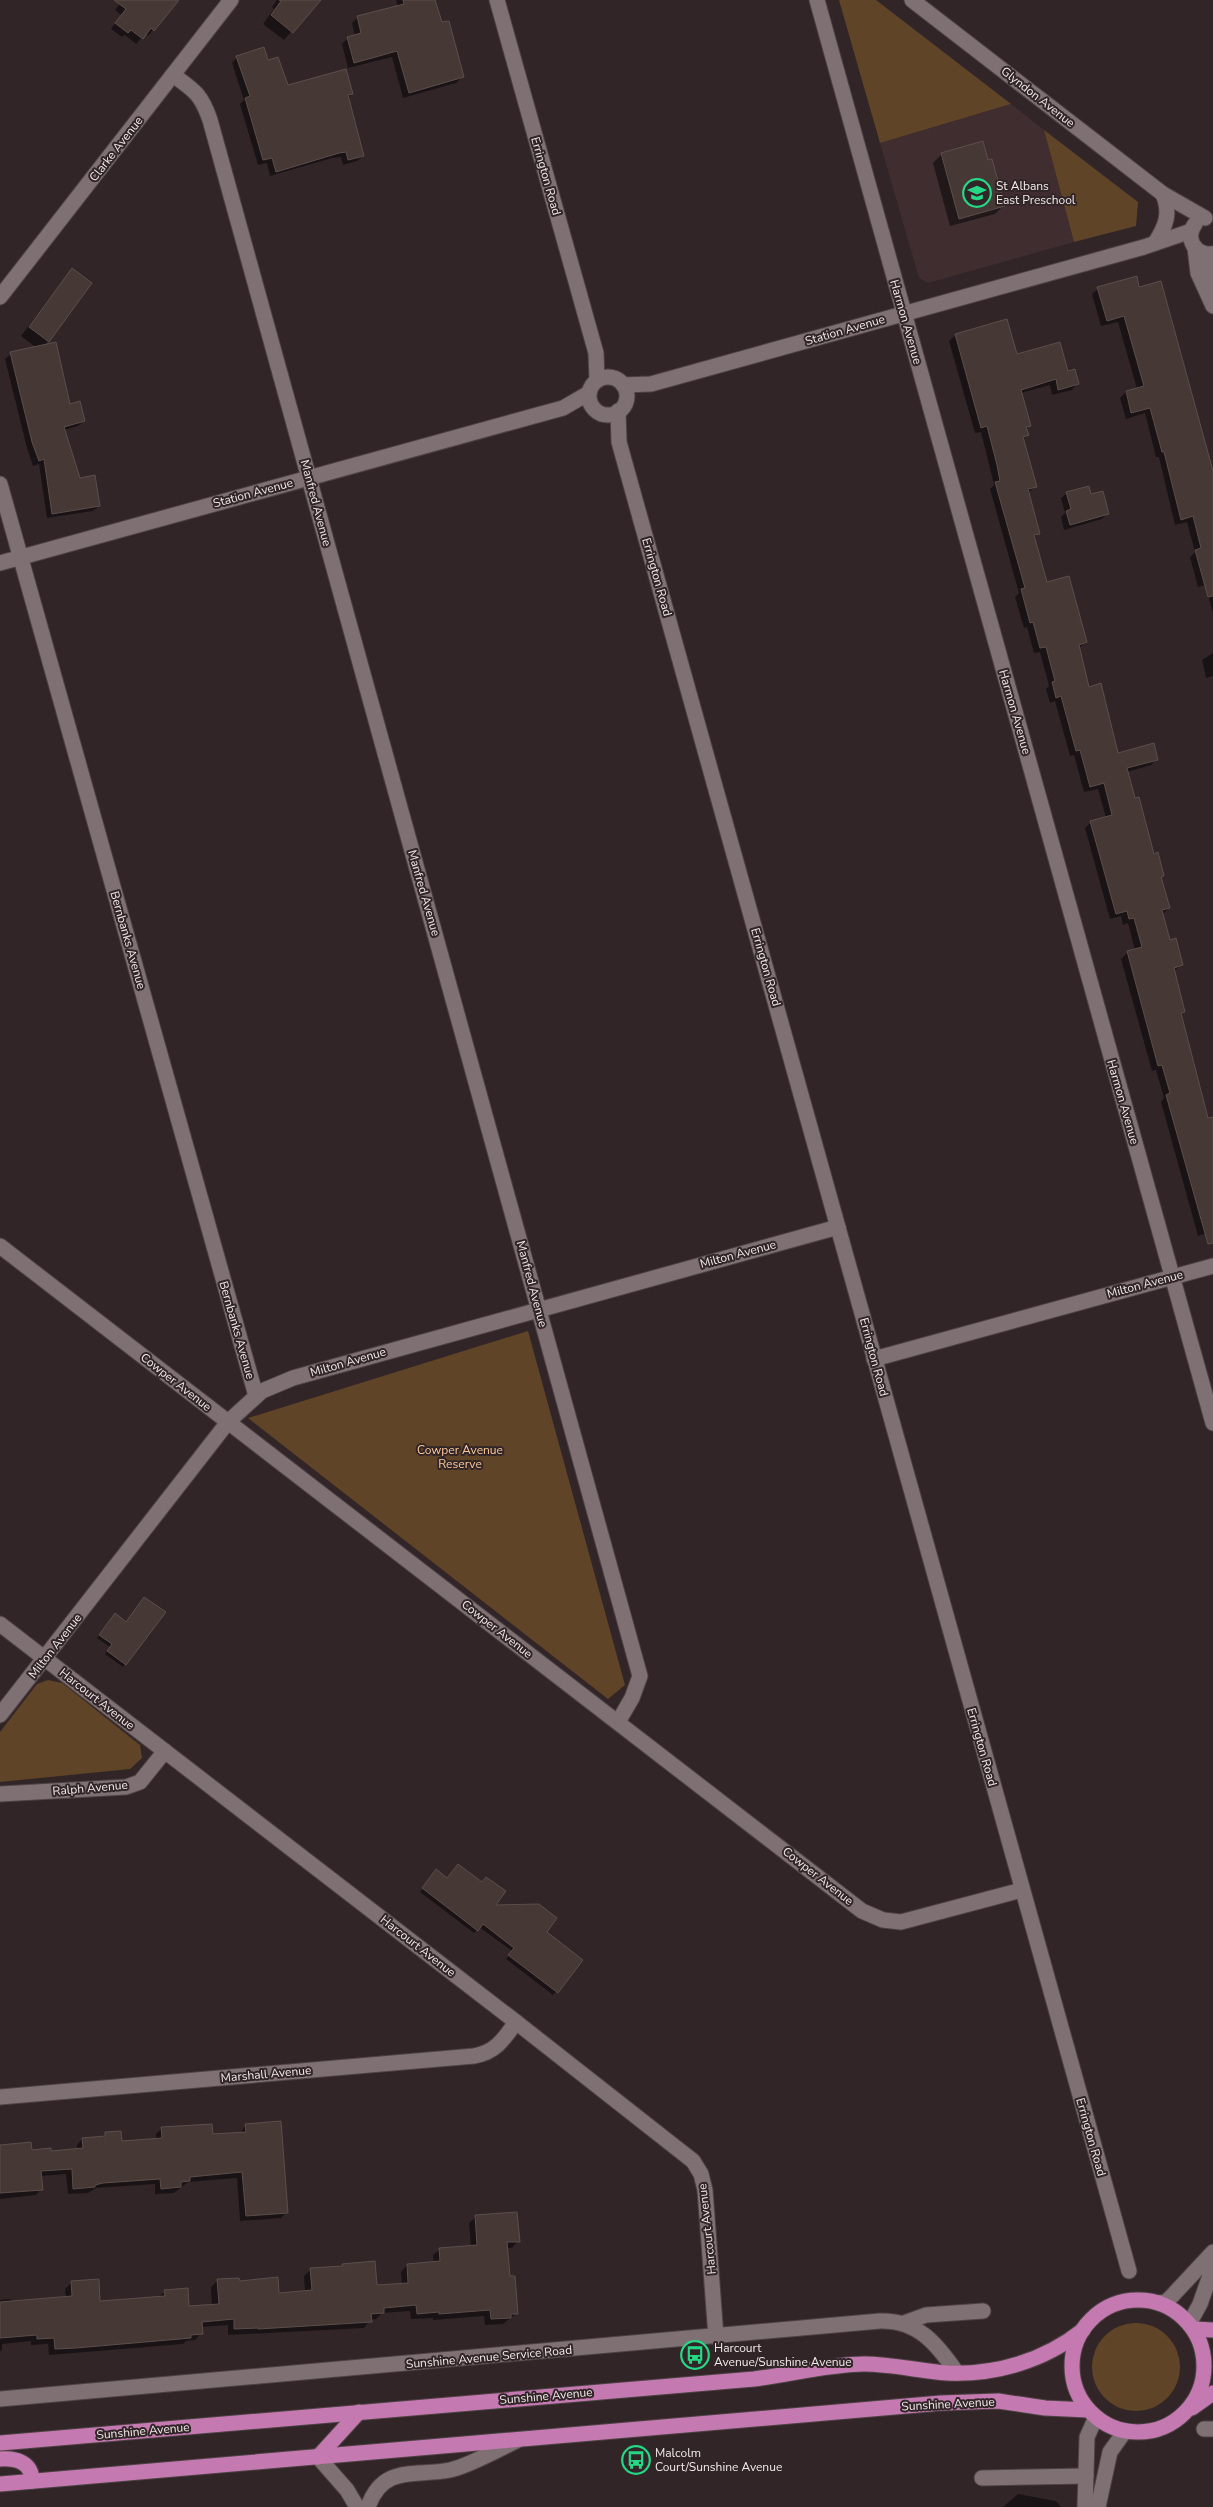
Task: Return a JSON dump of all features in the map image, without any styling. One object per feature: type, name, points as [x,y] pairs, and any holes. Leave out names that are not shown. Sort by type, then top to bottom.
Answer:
[{"type":"main road","points":[[1186,2412],[1195,2400],[1204,2372],[1203,2357],[1191,2327],[1175,2312],[1159,2303],[1134,2300],[1122,2302],[1100,2313],[1083,2330],[1072,2362],[1078,2395],[1092,2413],[1110,2426],[1125,2431],[1152,2431],[1164,2427],[1186,2412],[1213,2393]]},
{"type":"main road","points":[[1191,2327],[1213,2330]]},
{"type":"main road","name":"Sunshine Avenue","points":[[0,2443],[771,2377],[849,2365],[875,2365],[957,2373],[1015,2366],[1030,2361],[1059,2348],[1083,2330]]},
{"type":"main road","name":"Sunshine Avenue","points":[[0,2484],[974,2401],[1092,2413]]},
{"type":"main road","points":[[318,2457],[359,2412]]},
{"type":"main road","points":[[0,2460],[14,2459],[24,2464],[30,2470],[32,2481]]},
{"type":"street","name":"Clarke Avenue","points":[[0,297],[232,0]]},
{"type":"street","name":"Errington Road","points":[[497,0],[1129,2271]]},
{"type":"street","name":"Harmon Avenue","points":[[817,0],[1213,1423]]},
{"type":"street","name":"Glyndon Avenue","points":[[912,0],[1163,194],[1198,231]]},
{"type":"street","name":"Manfred Avenue","points":[[173,75],[198,93],[204,101],[210,120],[640,1676],[632,1698],[618,1722]]},
{"type":"street","points":[[1155,243],[1167,221],[1167,202],[1163,194]]},
{"type":"street","name":"Station Avenue","points":[[0,563],[1198,231]]},
{"type":"street","points":[[1198,231],[1212,254],[1212,296]]},
{"type":"street","points":[[1198,231],[1198,273],[1212,296]]},
{"type":"street","name":"Bernbanks Avenue","points":[[0,484],[256,1396]]},
{"type":"street","name":"Milton Avenue","points":[[0,1715],[228,1422],[262,1391],[293,1378],[838,1226]]},
{"type":"street","name":"Cowper Avenue","points":[[0,1246],[862,1911],[883,1920],[901,1922],[926,1917],[1022,1890]]},
{"type":"street","name":"Milton Avenue","points":[[874,1359],[1213,1266]]},
{"type":"street","name":"Harcourt Avenue","points":[[0,1624],[694,2161],[701,2174],[705,2190],[716,2337]]},
{"type":"street","name":"Ralph Avenue","points":[[0,1794],[126,1787],[140,1782],[165,1751]]},
{"type":"street","name":"Marshall Avenue","points":[[0,2097],[474,2056],[485,2054],[498,2046],[516,2022]]},
{"type":"street","points":[[1159,2303],[1166,2302],[1213,2252]]},
{"type":"street","points":[[1191,2327],[1213,2267]]},
{"type":"street","points":[[904,2323],[926,2315],[983,2311]]},
{"type":"street","name":"Sunshine Avenue Service Road","points":[[0,2399],[892,2321],[904,2323],[915,2328],[931,2339],[957,2373]]},
{"type":"street","points":[[1085,2507],[1087,2437],[1092,2413]]},
{"type":"street","points":[[1098,2507],[1108,2457],[1114,2442],[1125,2431]]},
{"type":"street","points":[[368,2507],[374,2493],[390,2478],[403,2474],[451,2470],[519,2440]]},
{"type":"street","points":[[318,2457],[347,2490],[357,2507]]},
{"type":"street","points":[[982,2478],[1086,2476]]},
{"type":"shaded area","name":"St Albans East Preschool","points":[[1011,104],[1044,130],[1074,242],[928,283],[919,278],[880,143]]},
{"type":"green space","points":[[839,0],[876,0],[1011,104],[880,143]]},
{"type":"green space","points":[[1044,130],[1138,202],[1136,226],[1074,242]]},
{"type":"green space","name":"Cowper Avenue Reserve","points":[[528,1331],[625,1685],[608,1699],[248,1418]]},
{"type":"green space","points":[[48,1680],[62,1683],[140,1745],[142,1758],[130,1769],[0,1782],[0,1732],[37,1684]]},
{"type":"green space","points":[[1136,2323],[1153,2327],[1167,2336],[1176,2350],[1180,2367],[1176,2384],[1167,2398],[1153,2407],[1136,2411],[1119,2407],[1105,2398],[1096,2384],[1092,2367],[1096,2350],[1105,2336],[1119,2327]]},
{"type":"building","points":[[114,0],[179,0],[154,31],[151,28],[143,39],[131,30],[128,33],[115,23],[126,9]]},
{"type":"building","points":[[279,0],[321,0],[293,33],[271,15],[281,1]]},
{"type":"building","points":[[403,0],[435,0],[442,22],[449,21],[464,77],[409,93],[397,51],[354,63],[347,37],[361,33],[357,16],[404,4]]},
{"type":"building","points":[[264,47],[268,60],[278,57],[288,85],[346,69],[353,94],[348,95],[364,156],[348,160],[346,152],[339,153],[276,172],[272,158],[263,160],[245,98],[250,96],[236,56]]},
{"type":"building","points":[[983,141],[988,160],[992,159],[1005,206],[959,219],[941,153]]},
{"type":"building","points":[[72,268],[92,283],[49,342],[29,327]]},
{"type":"building","points":[[1137,276],[1139,287],[1161,281],[1213,471],[1213,596],[1208,597],[1195,550],[1201,548],[1193,516],[1181,520],[1164,452],[1162,452],[1150,408],[1131,413],[1126,391],[1144,386],[1124,316],[1107,321],[1097,287]]},
{"type":"building","points":[[1007,319],[1017,354],[1060,342],[1068,371],[1075,369],[1079,384],[1058,390],[1056,379],[1021,390],[1031,426],[1026,427],[1029,435],[1023,437],[1037,487],[1028,489],[1040,534],[1034,535],[1047,582],[1069,576],[1087,642],[1079,645],[1089,687],[1101,683],[1118,753],[1154,743],[1158,760],[1127,768],[1135,798],[1139,797],[1154,854],[1158,852],[1164,876],[1161,877],[1170,908],[1162,910],[1170,940],[1176,938],[1183,965],[1174,968],[1185,1012],[1181,1013],[1208,1118],[1213,1117],[1213,1243],[1208,1244],[1166,1095],[1170,1093],[1162,1065],[1158,1066],[1127,951],[1142,947],[1134,918],[1129,919],[1127,911],[1116,914],[1090,821],[1112,815],[1104,783],[1090,787],[1080,750],[1076,751],[1061,696],[1056,698],[1052,682],[1055,681],[1046,647],[1040,648],[1033,622],[1030,623],[1021,589],[1025,588],[995,482],[1000,481],[987,426],[981,428],[955,334]]},
{"type":"building","points":[[56,342],[70,404],[80,401],[85,421],[64,427],[80,478],[95,475],[100,506],[52,514],[44,459],[39,461],[32,442],[10,352]]},
{"type":"building","points":[[1089,486],[1091,494],[1103,491],[1109,514],[1070,525],[1066,511],[1071,509],[1066,492]]},
{"type":"building","points":[[144,1597],[166,1612],[126,1665],[107,1651],[112,1644],[99,1635],[115,1613],[126,1622]]},
{"type":"building","points":[[458,1864],[482,1882],[486,1877],[506,1891],[496,1905],[539,1904],[557,1918],[547,1932],[583,1960],[558,1993],[508,1955],[514,1948],[483,1924],[478,1931],[422,1888],[436,1869],[447,1878]]},
{"type":"building","points":[[281,2121],[288,2213],[246,2216],[242,2172],[190,2177],[190,2181],[181,2182],[181,2187],[161,2189],[160,2179],[103,2183],[95,2185],[95,2187],[73,2189],[72,2169],[41,2171],[43,2190],[0,2193],[0,2145],[31,2142],[32,2150],[51,2148],[51,2151],[83,2148],[82,2138],[105,2136],[105,2132],[121,2131],[122,2141],[162,2138],[161,2127],[212,2124],[213,2134],[246,2132],[245,2124]]},
{"type":"building","points":[[517,2212],[520,2242],[507,2242],[510,2276],[515,2276],[518,2314],[511,2314],[511,2318],[491,2319],[490,2310],[417,2314],[416,2305],[384,2308],[384,2313],[371,2314],[372,2322],[234,2329],[234,2319],[202,2322],[203,2334],[191,2335],[191,2338],[76,2348],[55,2349],[54,2338],[37,2339],[37,2335],[0,2338],[0,2302],[72,2296],[71,2281],[99,2279],[100,2301],[165,2296],[164,2290],[188,2288],[189,2306],[219,2304],[217,2279],[239,2278],[240,2281],[278,2277],[279,2293],[312,2290],[310,2268],[343,2266],[342,2264],[375,2261],[377,2285],[408,2283],[407,2264],[440,2261],[439,2248],[477,2245],[475,2215]]},
{"type":"place","name":"St Albans East Preschool","points":[[977,193]]},
{"type":"place","name":"Harcourt Avenue/Sunshine Avenue","points":[[695,2355]]},
{"type":"place","name":"Malcolm Court/Sunshine Avenue","points":[[636,2460]]}]
